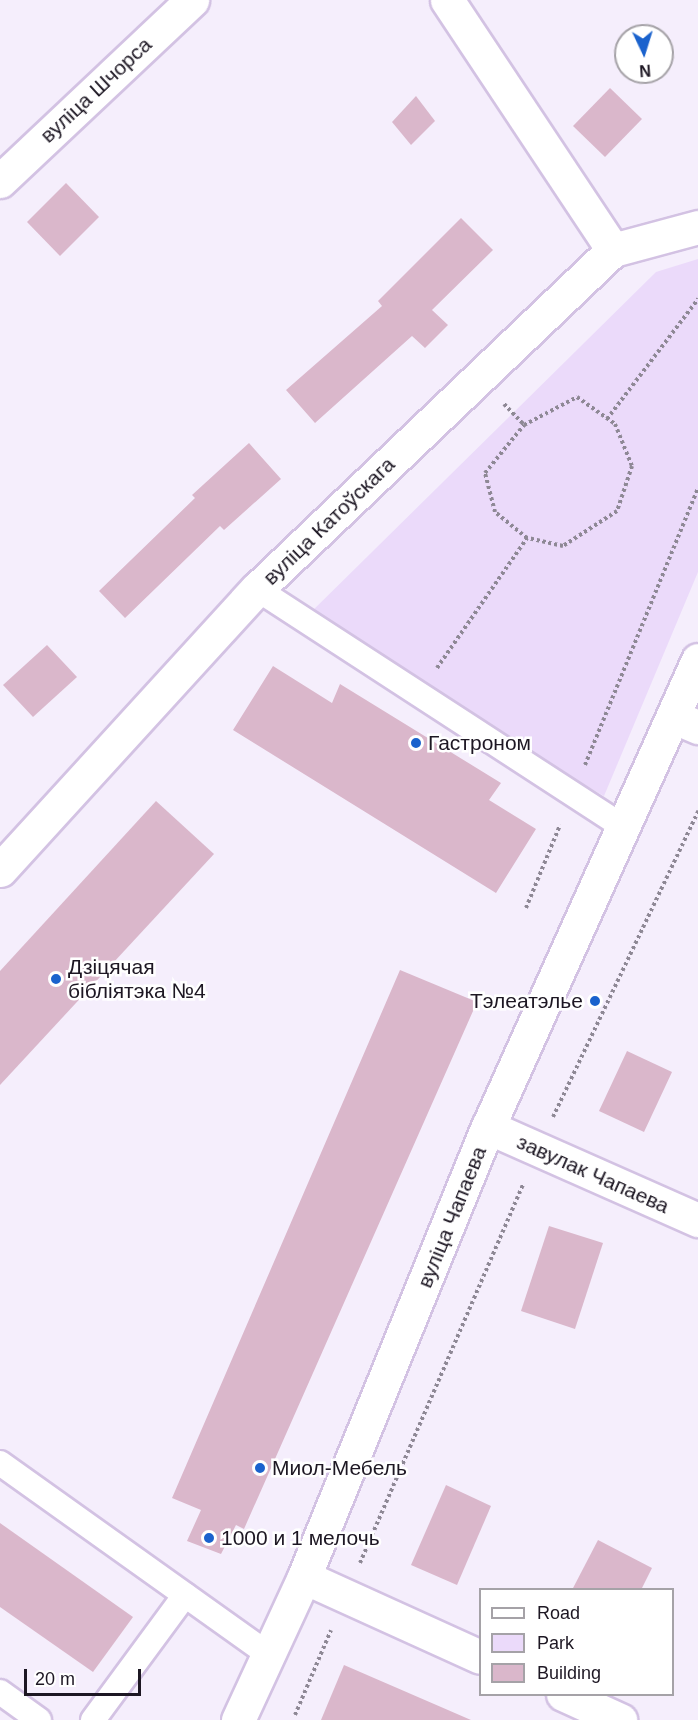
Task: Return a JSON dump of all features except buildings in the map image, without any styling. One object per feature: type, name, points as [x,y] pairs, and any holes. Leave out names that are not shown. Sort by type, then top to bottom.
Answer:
[{"type":"street","name":"вуліца Шчорса","points":[[0,181],[192,0]]},
{"type":"street","points":[[447,0],[613,250]]},
{"type":"street","name":"вуліца Катоўскага","points":[[0,870],[257,590],[613,250],[698,227]]},
{"type":"street","name":"вуліца Чапаева","points":[[238,1720],[304,1577],[488,1127],[621,825],[686,722],[698,660]]},
{"type":"street","name":"завулак Чапаева","points":[[488,1127],[698,1220]]},
{"type":"street","points":[[304,1577],[479,1657]]},
{"type":"street","points":[[565,1696],[620,1720]]},
{"type":"lane","points":[[257,590],[621,825]]},
{"type":"lane","points":[[0,1463],[268,1654]]},
{"type":"lane","points":[[93,1720],[185,1595]]},
{"type":"lane","points":[[0,1692],[39,1720]]},
{"type":"path","points":[[607,419],[698,299]]},
{"type":"path","points":[[577,397],[615,424],[632,466],[617,511],[563,546],[527,538],[495,512],[485,473],[525,425],[577,397]]},
{"type":"path","points":[[526,908],[698,488]]},
{"type":"path","points":[[418,694],[527,538]]},
{"type":"path","points":[[296,1715],[538,1149],[698,811]]},
{"type":"green space","points":[[698,259],[698,572],[604,796],[302,621],[656,272]]},
{"type":"place","name":"Гастроном","points":[[416,743]]},
{"type":"place","name":"Дзіцячая бібліятэка №4","points":[[56,979]]},
{"type":"place","name":"Тэлеатэлье","points":[[595,1001]]},
{"type":"place","name":"Миол-Мебель","points":[[260,1468]]},
{"type":"place","name":"1000 и 1 мелочь","points":[[209,1538]]}]
